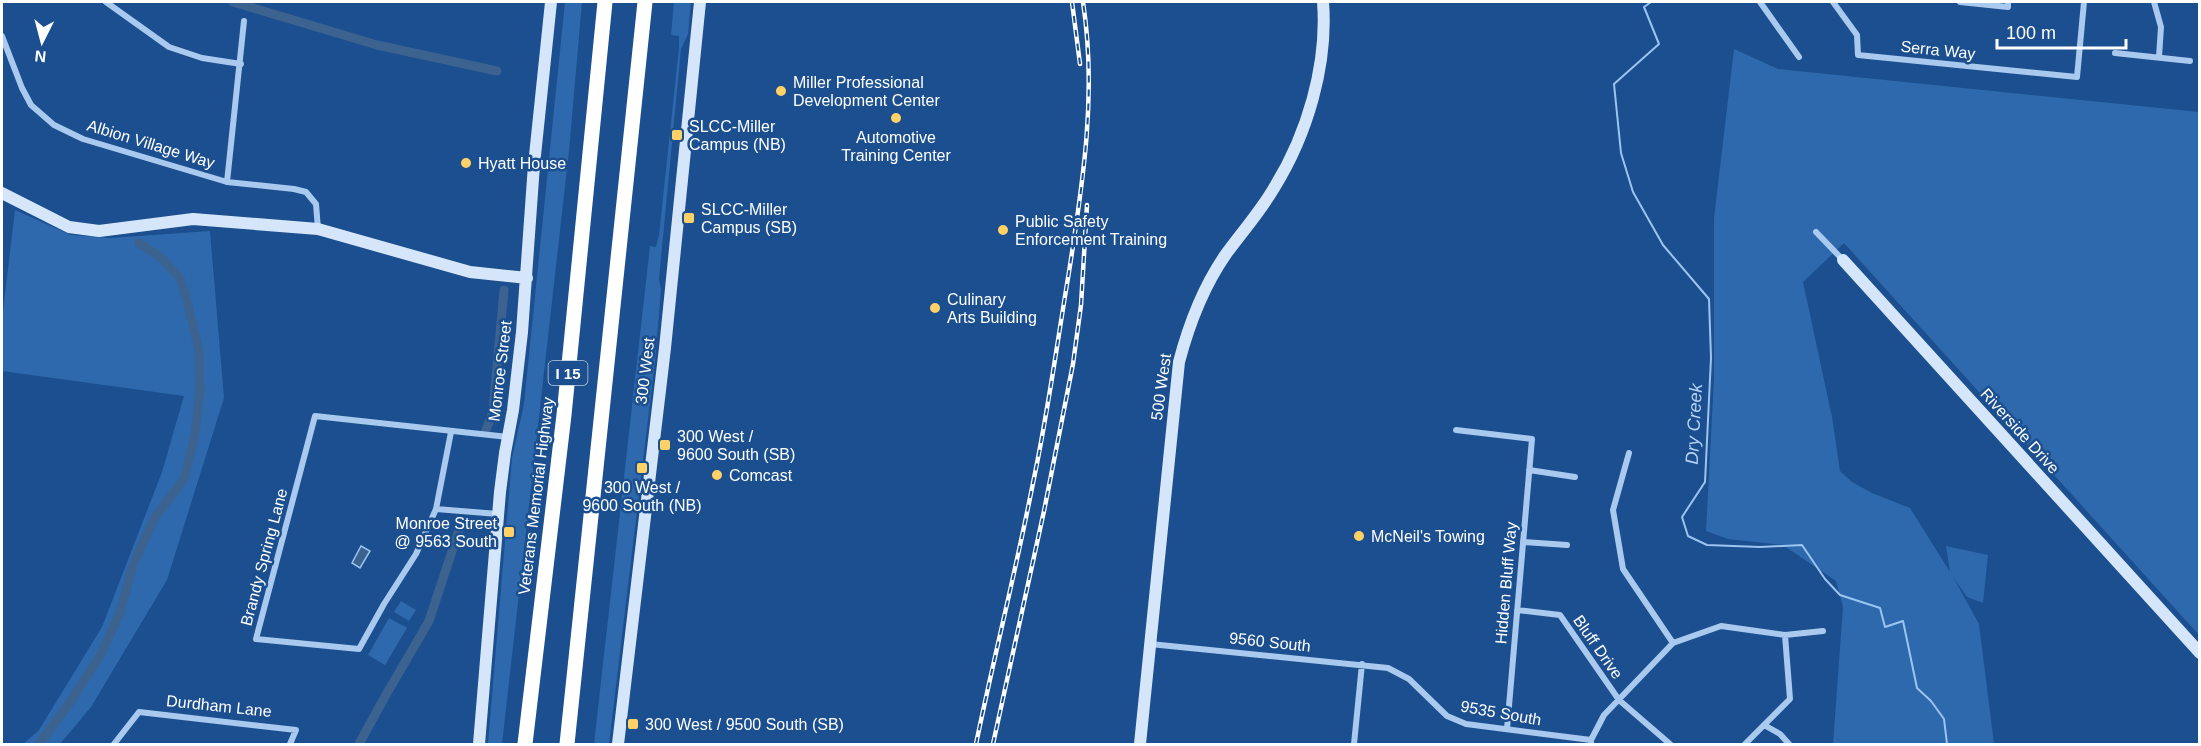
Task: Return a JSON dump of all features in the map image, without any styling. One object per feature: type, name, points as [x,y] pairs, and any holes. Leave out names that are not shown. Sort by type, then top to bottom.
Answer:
[{"type":"highway","name":"Veterans Memorial Highway","points":[[525,744],[564,415],[605,2]]},
{"type":"highway","name":"I 15","points":[[567,744],[645,2]]},
{"type":"street","points":[[106,2],[169,47],[202,58],[241,64]]},
{"type":"street","name":"Monroe Street","points":[[479,744],[502,470],[513,410],[527,278],[534,165],[551,2]]},
{"type":"street","name":"300 West","points":[[618,744],[665,348],[700,2]]},
{"type":"street","name":"500 West","points":[[1140,744],[1176,381],[1186,334],[1210,279],[1261,209],[1288,164],[1308,112],[1319,66],[1323,2]]},
{"type":"street","points":[[1760,2],[1799,57]]},
{"type":"street","name":"Serra Way","points":[[1833,2],[1857,35],[1858,55],[2077,77],[2084,2]]},
{"type":"street","points":[[1960,2],[2008,7],[2008,2]]},
{"type":"street","points":[[2154,2],[2161,27],[2159,57]]},
{"type":"street","points":[[227,182],[244,21]]},
{"type":"street","name":"Albion Village Way","points":[[2,36],[31,105],[54,125],[83,139],[227,182],[306,192],[316,204],[318,229]]},
{"type":"street","points":[[2115,53],[2190,61]]},
{"type":"street","points":[[2,194],[69,227],[99,231],[193,219],[318,229],[470,272],[527,278]]},
{"type":"street","name":"Riverside Drive","points":[[1816,232],[2199,653]]},
{"type":"street","name":"Brandy Spring Lane","points":[[436,509],[416,554],[359,649],[256,639],[315,416],[451,432]]},
{"type":"street","name":"Hidden Bluff Way","points":[[1456,430],[1532,439],[1507,729]]},
{"type":"street","points":[[498,514],[436,509],[451,432],[508,437]]},
{"type":"street","points":[[1629,453],[1613,510],[1623,569],[1673,643]]},
{"type":"street","points":[[1529,470],[1575,477]]},
{"type":"street","points":[[1523,542],[1567,545]]},
{"type":"street","name":"Bluff Drive","points":[[1517,610],[1560,615],[1619,700],[1670,744]]},
{"type":"street","points":[[1591,742],[1604,715],[1673,643],[1721,626],[1785,635],[1824,631]]},
{"type":"street","points":[[1744,744],[1790,699],[1785,635]]},
{"type":"street","name":"9560 South","points":[[1150,644],[1388,668]]},
{"type":"street","points":[[1354,744],[1362,664]]},
{"type":"street","name":"9535 South","points":[[1388,668],[1409,679],[1447,716],[1466,724],[1591,742]]},
{"type":"street","name":"Durdham Lane","points":[[114,744],[139,712],[296,730],[290,744]]},
{"type":"street","points":[[1764,725],[1780,734],[1789,744]]},
{"type":"shaded area","points":[[565,2],[582,2],[569,151],[502,744],[488,744],[512,458],[524,404]]},
{"type":"shaded area","points":[[674,2],[691,2],[688,34],[681,49],[659,279],[661,290],[655,361],[609,744],[594,744],[650,246],[656,247],[659,235],[679,48],[679,36],[671,35]]},
{"type":"shaded area","points":[[1734,49],[1778,69],[2199,112],[2199,635],[1844,243],[1803,282],[1832,417],[1840,471],[1852,482],[1872,493],[1910,508],[1950,572],[1946,546],[1988,555],[1983,603],[1967,597],[1953,577],[1979,624],[1994,744],[1833,744],[1843,607],[1836,581],[1783,545],[1728,539],[1706,531],[1714,379],[1714,218]]},
{"type":"shaded area","points":[[15,210],[71,235],[110,238],[210,231],[224,398],[167,580],[91,707],[60,744],[23,744],[39,730],[102,627],[162,472],[184,396],[2,371],[2,319]]},
{"type":"shaded area","points":[[361,546],[370,551],[360,568],[352,563]]},
{"type":"shaded area","points":[[401,601],[416,610],[409,621],[394,612]]},
{"type":"shaded area","points":[[389,618],[407,628],[385,665],[368,655]]},
{"type":"waterway","points":[[233,2],[377,45],[497,71]]},
{"type":"waterway","name":"Dry Creek","points":[[1651,2],[1644,7],[1659,44],[1614,84],[1621,153],[1633,192],[1663,245],[1709,299],[1711,358],[1705,482],[1682,517],[1688,536],[1707,545],[1760,547],[1802,545],[1825,579],[1840,595],[1880,608],[1885,627],[1903,621],[1917,688],[1931,701],[1944,719],[1947,744]]},
{"type":"waterway","points":[[39,744],[71,701],[100,656],[120,613],[133,565],[155,517],[184,479],[195,435],[200,391],[199,350],[187,301],[180,278],[160,257],[139,243]]},
{"type":"waterway","points":[[486,430],[493,411],[504,290]]},
{"type":"waterway","points":[[359,744],[429,621],[462,521]]},
{"type":"railway","points":[[1072,2],[1080,64]]},
{"type":"railway","points":[[976,744],[1038,457],[1079,205],[1086,137],[1089,70],[1083,2]]},
{"type":"railway","points":[[993,744],[1044,511],[1073,364],[1081,305],[1087,205]]},
{"type":"place","name":"Miller Professional Development Center","points":[[781,91]]},
{"type":"place","name":"Automotive Training Center","points":[[896,118]]},
{"type":"place","name":"SLCC-Miller Campus (NB)","points":[[677,135]]},
{"type":"place","name":"Hyatt House","points":[[466,163]]},
{"type":"place","name":"SLCC-Miller Campus (SB)","points":[[689,218]]},
{"type":"place","name":"Public Safety Enforcement Training","points":[[1003,230]]},
{"type":"place","name":"Culinary Arts Building","points":[[935,308]]},
{"type":"place","name":"300 West / 9600 South (SB)","points":[[665,445]]},
{"type":"place","name":"300 West / 9600 South (NB)","points":[[642,468]]},
{"type":"place","name":"Comcast","points":[[717,475]]},
{"type":"place","name":"Monroe Street @ 9563 South","points":[[509,532]]},
{"type":"place","name":"McNeil's Towing","points":[[1359,536]]},
{"type":"place","name":"300 West / 9500 South (SB)","points":[[633,724]]}]
